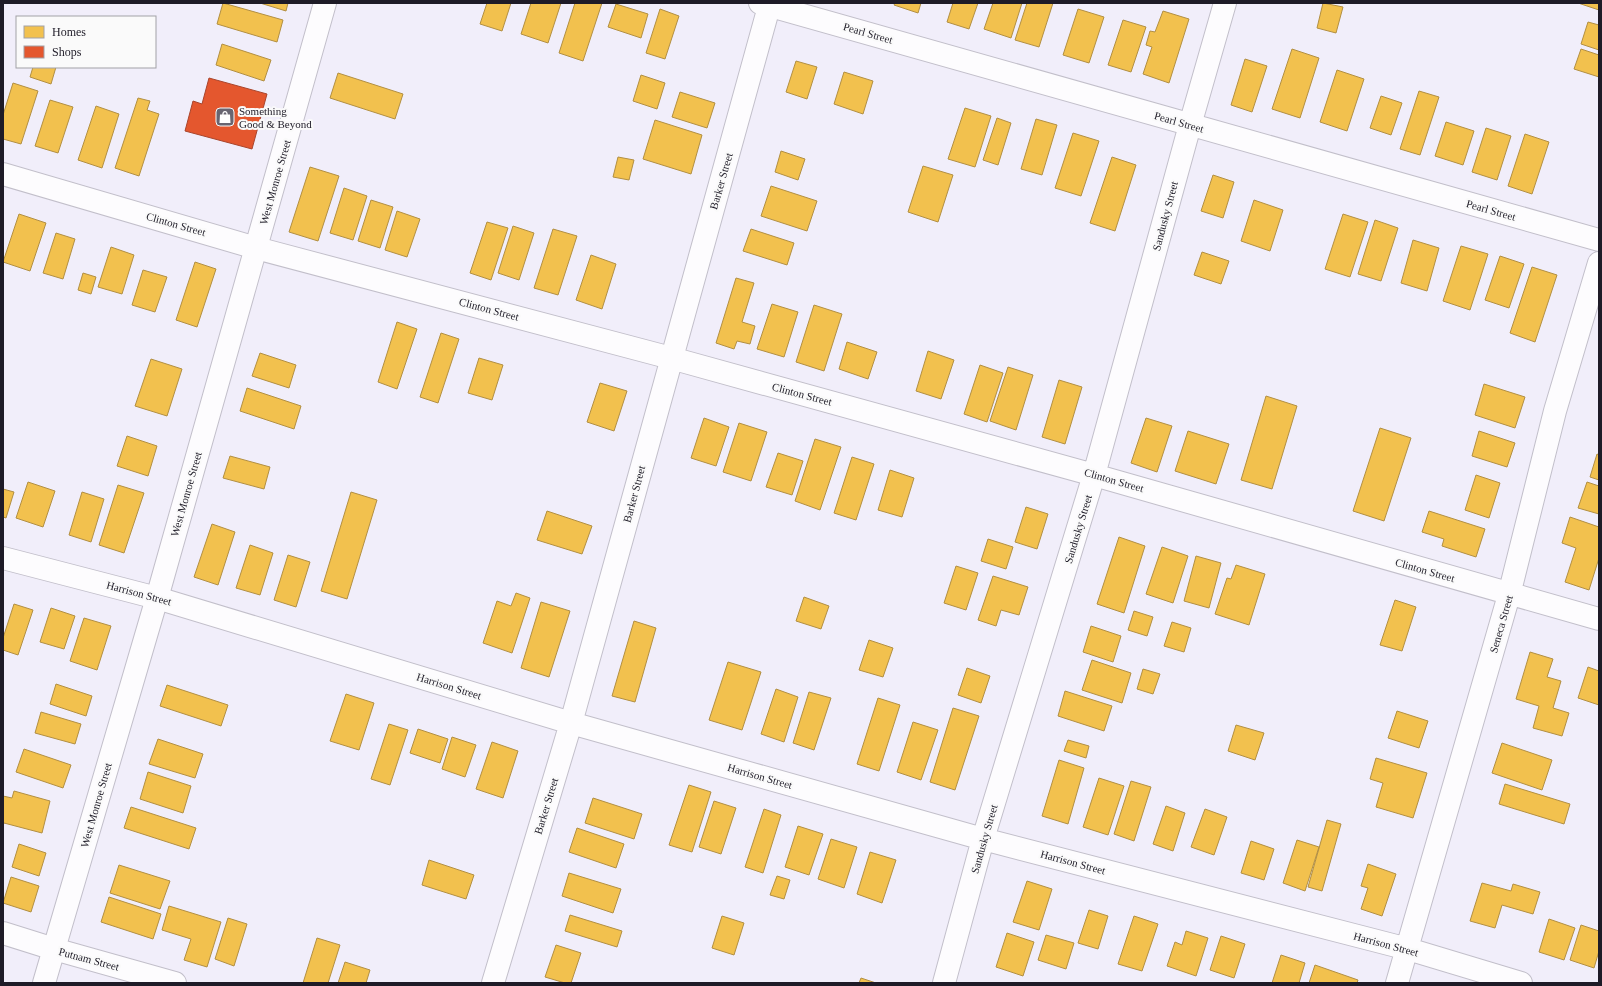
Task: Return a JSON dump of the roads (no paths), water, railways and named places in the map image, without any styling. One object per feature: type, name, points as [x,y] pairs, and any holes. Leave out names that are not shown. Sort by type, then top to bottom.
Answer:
[{"type":"street","name":"West Monroe Street","points":[[44,983],[157,598],[325,3]]},
{"type":"street","name":"Sandusky Street","points":[[944,983],[983,839],[1094,475],[1225,3]]},
{"type":"street","name":"Pearl Street","points":[[767,4],[1599,240]]},
{"type":"street","name":"Barker Street","points":[[493,983],[571,723],[672,358],[767,4]]},
{"type":"street","name":"Clinton Street","points":[[3,174],[256,248],[672,358],[1094,475],[1599,619]]},
{"type":"street","name":"Seneca Street","points":[[1397,983],[1509,594],[1555,412],[1599,264]]},
{"type":"street","name":"Harrison Street","points":[[3,558],[157,598],[571,723],[983,839],[1408,949],[1521,983]]},
{"type":"street","name":"Putnam Street","points":[[3,933],[175,983]]},
{"type":"place","name":"Something Good & Beyond","points":[[225,117]]}]
